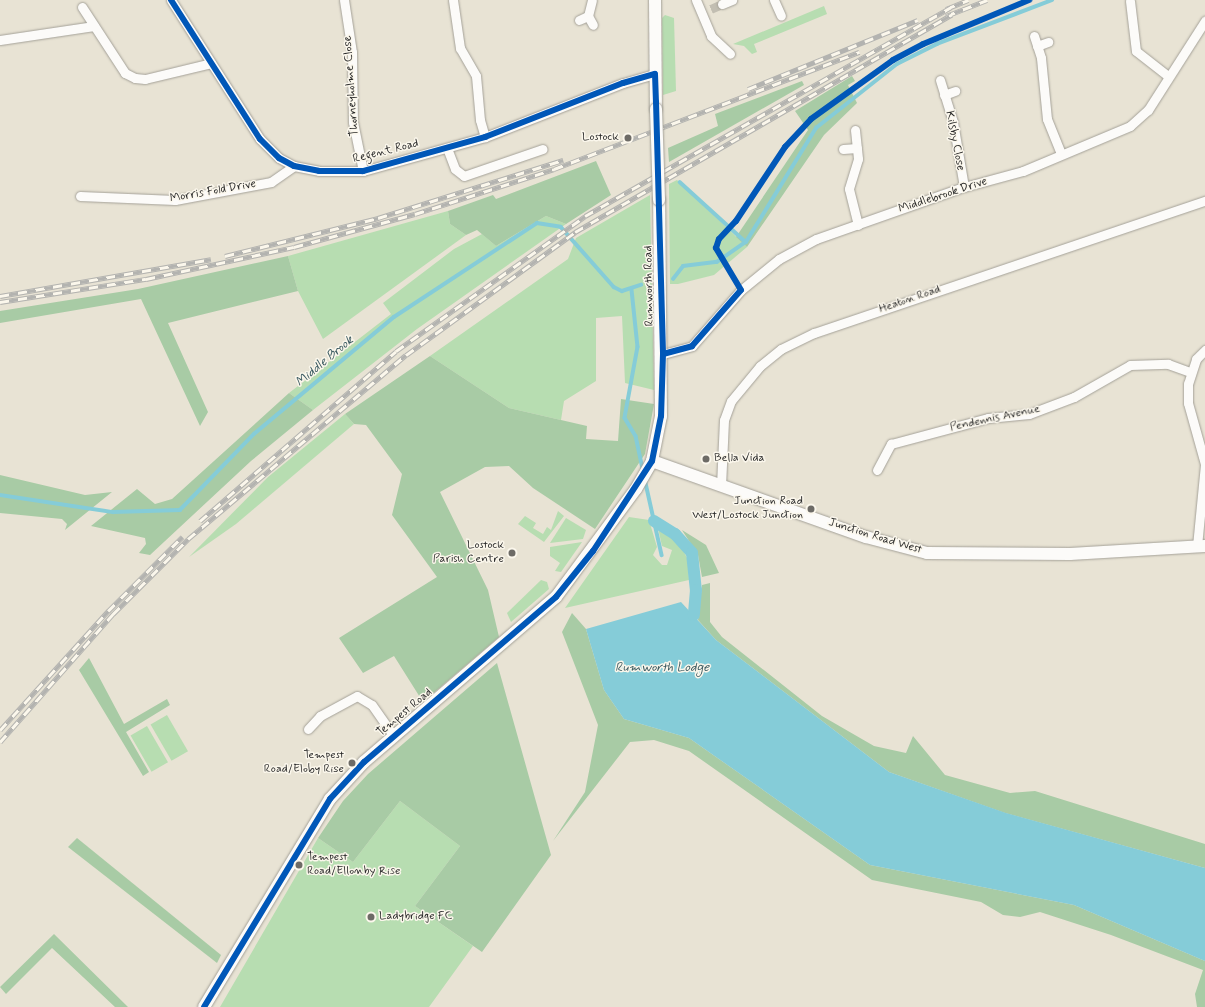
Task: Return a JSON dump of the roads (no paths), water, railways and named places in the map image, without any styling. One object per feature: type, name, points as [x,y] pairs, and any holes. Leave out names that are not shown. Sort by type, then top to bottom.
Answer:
[{"type":"street","name":"Regent Road","points":[[171,0],[260,139],[279,158],[294,166],[319,171],[363,171],[447,148],[485,137],[623,83],[655,74]]},
{"type":"street","name":"Thorneyholme Close","points":[[344,0],[352,52],[353,122],[363,171]]},
{"type":"street","points":[[453,0],[460,48],[476,76],[480,120],[485,137]]},
{"type":"street","points":[[592,0],[588,16],[593,25]]},
{"type":"street","name":"Rumworth Road","points":[[652,461],[662,416],[663,354],[655,74],[655,0]]},
{"type":"street","points":[[696,0],[712,36],[730,54]]},
{"type":"street","points":[[722,4],[732,0]]},
{"type":"street","points":[[774,0],[781,16]]},
{"type":"street","points":[[1130,1],[1137,18],[1136,51],[1168,76]]},
{"type":"street","points":[[82,7],[125,73],[134,78],[145,79],[212,63]]},
{"type":"street","points":[[702,13],[711,9]]},
{"type":"street","points":[[579,20],[588,16]]},
{"type":"street","name":"Middlebrook Drive","points":[[663,354],[692,346],[741,290],[779,259],[816,239],[964,187],[1023,171],[1130,126],[1148,110],[1168,76],[1205,21]]},
{"type":"street","points":[[0,40],[94,26]]},
{"type":"street","points":[[1034,36],[1037,46],[1047,119],[1061,154]]},
{"type":"street","points":[[1037,46],[1048,42]]},
{"type":"street","name":"Kilsby Close","points":[[940,80],[964,187]]},
{"type":"street","name":"Kilsby Close","points":[[944,95],[955,91]]},
{"type":"street","points":[[855,130],[857,164],[849,189],[858,225]]},
{"type":"street","points":[[447,148],[455,169],[464,176],[543,149]]},
{"type":"street","points":[[843,149],[857,148]]},
{"type":"street","name":"Morris Fold Drive","points":[[80,196],[175,200],[271,182],[294,166]]},
{"type":"street","name":"Heaton Road","points":[[721,486],[724,420],[731,401],[760,366],[781,349],[814,332],[1205,201]]},
{"type":"street","points":[[1201,546],[1205,464],[1188,403],[1190,372],[1205,350]]},
{"type":"street","name":"Pendennis Avenue","points":[[877,470],[891,444],[988,418],[1030,414],[1074,397],[1130,365],[1168,364],[1190,372]]},
{"type":"street","name":"Junction Road West","points":[[652,461],[866,537],[927,553],[1070,554],[1201,546]]},
{"type":"street","name":"Tempest Road","points":[[204,1007],[330,799],[394,736],[556,597],[593,551],[652,461]]},
{"type":"street","points":[[308,729],[320,716],[357,696],[372,705],[394,736]]},
{"type":"water","name":"Rumworth Lodge","points":[[681,602],[716,640],[889,772],[1006,813],[1205,868],[1205,961],[1074,905],[870,865],[689,738],[624,719],[604,690],[586,629]]},
{"type":"waterway","name":"Middle Brook","points":[[673,279],[683,266],[717,262],[746,242],[816,128],[897,64],[937,44],[1052,0]]},
{"type":"waterway","points":[[680,182],[746,242]]},
{"type":"waterway","name":"Middle Brook","points":[[0,495],[113,512],[180,510],[254,434],[394,317],[537,223],[561,227],[614,287],[622,291],[641,285]]},
{"type":"waterway","points":[[632,290],[638,347],[625,418],[636,436],[643,469]]},
{"type":"waterway","points":[[645,479],[662,555]]},
{"type":"waterway","points":[[654,521],[675,534],[692,553],[696,590],[694,615]]},
{"type":"tunnel","points":[[711,9],[722,4]]},
{"type":"railway","points":[[946,9],[968,0]]},
{"type":"railway","points":[[946,16],[987,0]]},
{"type":"railway","points":[[200,521],[396,351],[585,216],[951,7]]},
{"type":"railway","points":[[0,742],[113,614],[188,539],[406,355],[575,232],[952,14]]},
{"type":"railway","points":[[748,89],[918,20]]},
{"type":"railway","points":[[0,302],[146,279],[294,247],[415,214],[554,169],[859,52]]},
{"type":"railway","points":[[225,256],[378,218],[563,160]]},
{"type":"railway","points":[[0,296],[211,259]]},
{"type":"railway","points":[[0,730],[108,611],[182,537]]},
{"type":"place","name":"Lostock","points":[[628,138]]},
{"type":"place","name":"Bella Vida","points":[[706,459]]},
{"type":"place","name":"Junction Road West/Lostock Junction","points":[[811,509]]},
{"type":"place","name":"Lostock Parish Centre","points":[[512,553]]},
{"type":"place","name":"Tempest Road/Eloby Rise","points":[[352,763]]},
{"type":"place","name":"Tempest Road/Ellonby Rise","points":[[299,865]]},
{"type":"place","name":"Ladybridge FC","points":[[371,917]]}]
